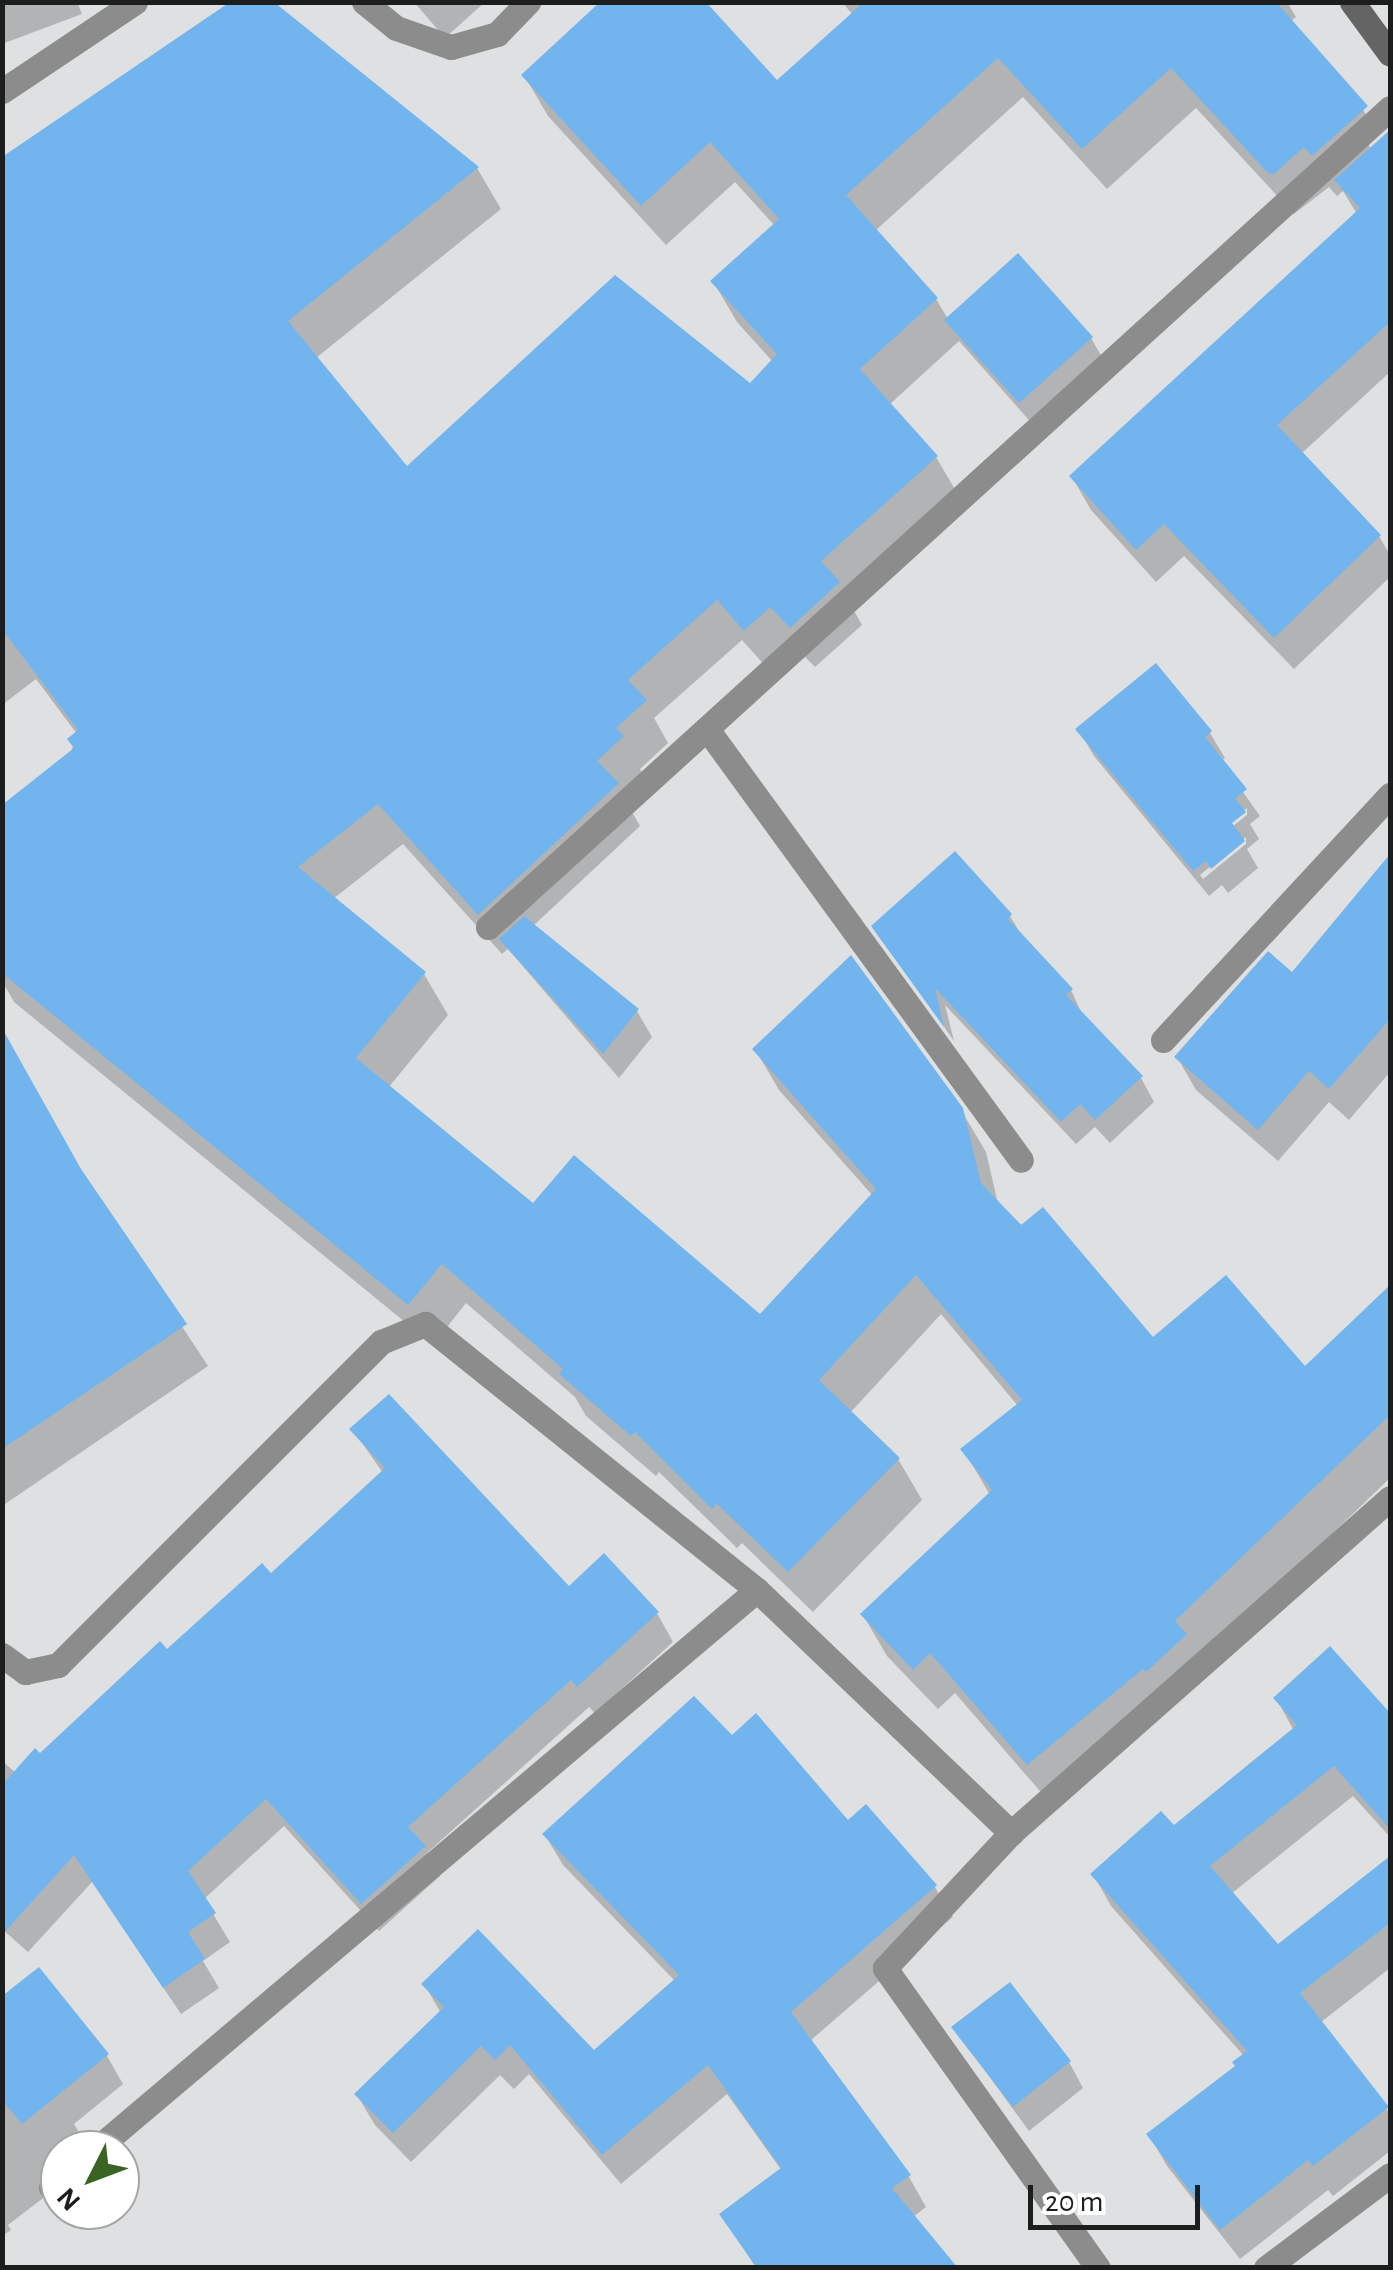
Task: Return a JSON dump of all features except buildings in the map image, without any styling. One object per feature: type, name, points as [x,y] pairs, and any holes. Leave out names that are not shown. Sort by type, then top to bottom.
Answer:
[{"type":"main road","points":[[1352,2],[1390,54]]},
{"type":"street","points":[[2,91],[135,2]]},
{"type":"street","points":[[364,2],[396,28],[451,47],[497,34],[528,2]]},
{"type":"street","points":[[488,927],[1390,108]]},
{"type":"street","points":[[707,729],[1022,1160]]},
{"type":"street","points":[[1163,1040],[1390,795]]},
{"type":"street","points":[[2,1654],[25,1672],[58,1664],[381,1342],[425,1324],[757,1590],[1011,1833]]},
{"type":"street","points":[[1098,2268],[885,1968],[1011,1833],[1390,1498]]},
{"type":"street","points":[[119,2130],[757,1590]]},
{"type":"street","points":[[1266,2268],[1390,2176]]}]
